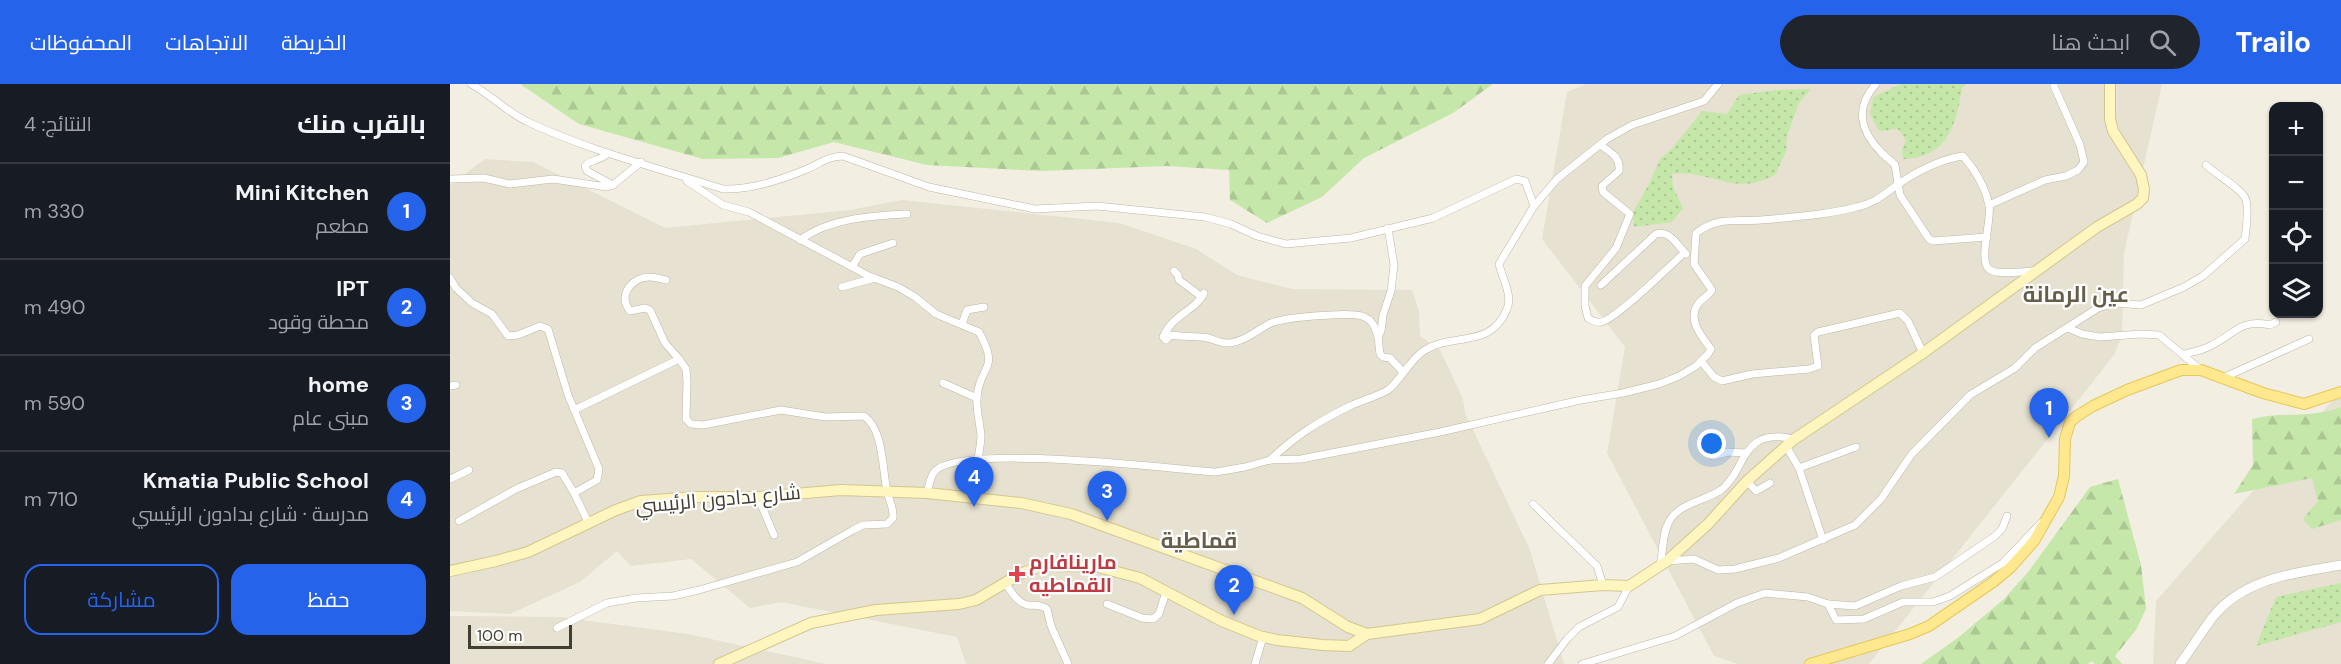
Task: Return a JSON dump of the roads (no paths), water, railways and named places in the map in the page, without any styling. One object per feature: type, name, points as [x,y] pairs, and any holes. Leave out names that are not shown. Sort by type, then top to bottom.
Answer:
[{"type":"main road","points":[[718,664],[811,623],[876,610],[968,602],[989,594],[1033,568],[1044,565],[1098,567],[1140,578],[1222,621],[1263,637],[1349,646],[1360,641],[1366,634],[1480,619],[1540,590],[1603,585],[1629,586],[1664,563],[1708,524],[1747,481],[1790,443],[1923,353],[2097,227],[2137,204],[2143,198],[2144,189],[2141,176],[2113,130],[2109,119],[2110,84]]},
{"type":"main road","points":[[1810,664],[1910,634],[1947,615],[2010,568],[2034,541],[2059,497],[2064,476],[2065,439],[2070,423],[2077,416],[2127,390],[2181,370],[2201,370],[2263,393],[2304,404],[2341,392]]},
{"type":"main road","name":"شارع بدادون الرئيسي","points":[[450,571],[528,552],[616,510],[641,501],[841,490],[887,490],[1033,504],[1071,514],[1302,598],[1348,627],[1366,634]]},
{"type":"street","points":[[471,84],[529,123],[608,153],[723,189],[742,190],[810,168],[829,157],[843,156],[929,187],[1035,209],[1097,206],[1205,217],[1286,244],[1351,238],[1433,218],[1516,178],[1525,181],[1534,206]]},
{"type":"street","points":[[1270,460],[1291,439],[1309,427],[1351,405],[1385,392],[1425,350],[1474,338],[1492,331],[1509,303],[1499,264],[1534,206],[1550,186],[1600,145],[1632,125],[1704,101],[1718,84]]},
{"type":"street","points":[[1876,84],[1868,93],[1863,127],[1881,153],[1894,162],[1900,195],[1929,239],[1933,241],[1987,237]]},
{"type":"street","points":[[1989,205],[2044,180],[2066,176],[2078,170],[2084,162],[2080,145],[2054,86]]},
{"type":"street","points":[[1600,145],[1618,158],[1620,163],[1619,171],[1602,186],[1603,192],[1630,214],[1616,248],[1585,286],[1585,306],[1588,318],[1595,322],[1604,322],[1634,299],[1684,253]]},
{"type":"street","points":[[608,153],[603,158],[590,161],[585,166],[587,171],[613,185]]},
{"type":"street","points":[[1694,264],[1696,233],[1715,223],[1727,219],[1759,220],[1858,207],[1883,197],[1899,183],[1951,158],[1963,156],[1977,172],[1989,205],[1984,263],[1989,270],[1996,273],[2037,271]]},
{"type":"street","points":[[450,179],[484,178],[510,184],[553,179],[600,186],[613,185],[641,162]]},
{"type":"street","points":[[1823,540],[1787,437],[1769,437],[1757,442],[1746,453],[1738,470],[1720,490],[1675,514],[1668,523],[1664,563],[1694,559],[1718,570],[1735,569],[1779,558],[1823,540],[1855,525],[1881,499],[1911,455],[1970,396],[2014,368],[2035,348],[2098,308],[2114,303],[2141,304],[2184,287],[2203,276],[2245,239],[2246,199],[2240,191],[2217,176],[2206,165]]},
{"type":"street","points":[[681,176],[723,205],[749,212],[875,279],[915,297],[936,314],[979,332],[989,355],[990,365],[976,398],[981,437],[978,459]]},
{"type":"street","points":[[800,240],[810,233],[853,219],[907,214]]},
{"type":"street","points":[[1378,337],[1391,291],[1394,265],[1388,228]]},
{"type":"street","points":[[927,493],[932,476],[940,468],[978,459],[1031,458],[1216,471],[1245,467],[1270,460],[1301,459],[1440,432],[1659,384],[1679,376],[1701,361],[1711,349],[1697,329],[1694,313],[1697,306],[1712,290],[1694,264],[1667,234],[1662,232],[1656,234],[1601,285]]},
{"type":"street","points":[[852,267],[860,254],[893,243]]},
{"type":"street","points":[[1174,272],[1178,275],[1179,280],[1203,295],[1171,322],[1163,337],[1166,340],[1171,335],[1208,338],[1218,343],[1228,343],[1245,338],[1267,324],[1277,321],[1330,315],[1361,315],[1374,325],[1380,354],[1390,358],[1403,372]]},
{"type":"street","points":[[557,628],[607,603],[699,591],[797,562],[863,525],[887,524],[894,513],[887,490],[882,453],[867,418],[861,416],[825,417],[781,410],[703,424],[691,424],[686,419],[686,369],[680,359],[665,344],[650,310],[645,308],[630,311],[625,298],[626,291],[634,281],[650,277],[666,280]]},
{"type":"street","points":[[450,278],[456,288],[472,303],[492,314],[508,336],[518,335],[540,326],[548,329],[574,410],[599,469],[597,480],[574,493]]},
{"type":"street","points":[[842,287],[875,279]]},
{"type":"street","points":[[962,324],[967,310],[984,307]]},
{"type":"street","points":[[1701,361],[1714,377],[1722,381],[1752,374],[1809,369],[1818,366],[1813,342],[1814,335],[1818,332],[1900,313],[1908,321],[1923,353]]},
{"type":"street","points":[[2184,354],[2210,347],[2239,328],[2254,322],[2270,325],[2276,322]]},
{"type":"street","points":[[2068,328],[2082,334],[2100,337],[2159,335],[2201,370]]},
{"type":"street","points":[[2225,377],[2309,339]]},
{"type":"street","points":[[574,410],[680,359]]},
{"type":"street","points":[[943,382],[976,398]]},
{"type":"street","points":[[1799,468],[1856,447]]},
{"type":"street","points":[[1713,456],[1728,452],[1746,453]]},
{"type":"street","points":[[450,479],[469,470]]},
{"type":"street","points":[[459,521],[516,489],[556,472],[562,473],[589,524]]},
{"type":"street","points":[[1747,481],[1756,491],[1770,483]]},
{"type":"street","points":[[758,496],[774,535]]},
{"type":"street","points":[[1533,504],[1597,566],[1603,585]]},
{"type":"street","points":[[1828,604],[1836,620],[1852,621],[1864,619],[1903,602],[1933,602],[1950,596],[2004,563],[2049,515]]},
{"type":"street","points":[[1582,664],[1675,636],[1737,603],[1765,593],[1808,597],[1828,604],[1855,606],[1901,586],[1935,577],[1995,536],[2002,529],[2007,516]]},
{"type":"street","points":[[2180,664],[2212,617],[2241,591],[2279,576],[2341,565]]},
{"type":"street","points":[[1006,584],[1020,602],[1027,605],[1043,605],[1047,609],[1051,626],[1068,664]]},
{"type":"street","points":[[1548,664],[1579,627],[1618,607],[1629,586]]},
{"type":"street","points":[[1107,604],[1150,619],[1156,618],[1166,592]]},
{"type":"street","points":[[1255,664],[1263,637]]},
{"type":"street","points":[[1611,655],[1614,664]]},
{"type":"place","name":"Mini Kitchen","points":[[2049,438]]},
{"type":"place","name":"Kmatia Public School","points":[[974,507]]},
{"type":"place","name":"home","points":[[1107,521]]},
{"type":"place","name":"مارينافارم القماطيه","points":[[1017,574]]},
{"type":"place","name":"IPT","points":[[1234,615]]},
{"type":"district","name":"عين الرمانة","points":[[2076,294]]},
{"type":"district","name":"قماطية","points":[[1199,540]]}]
